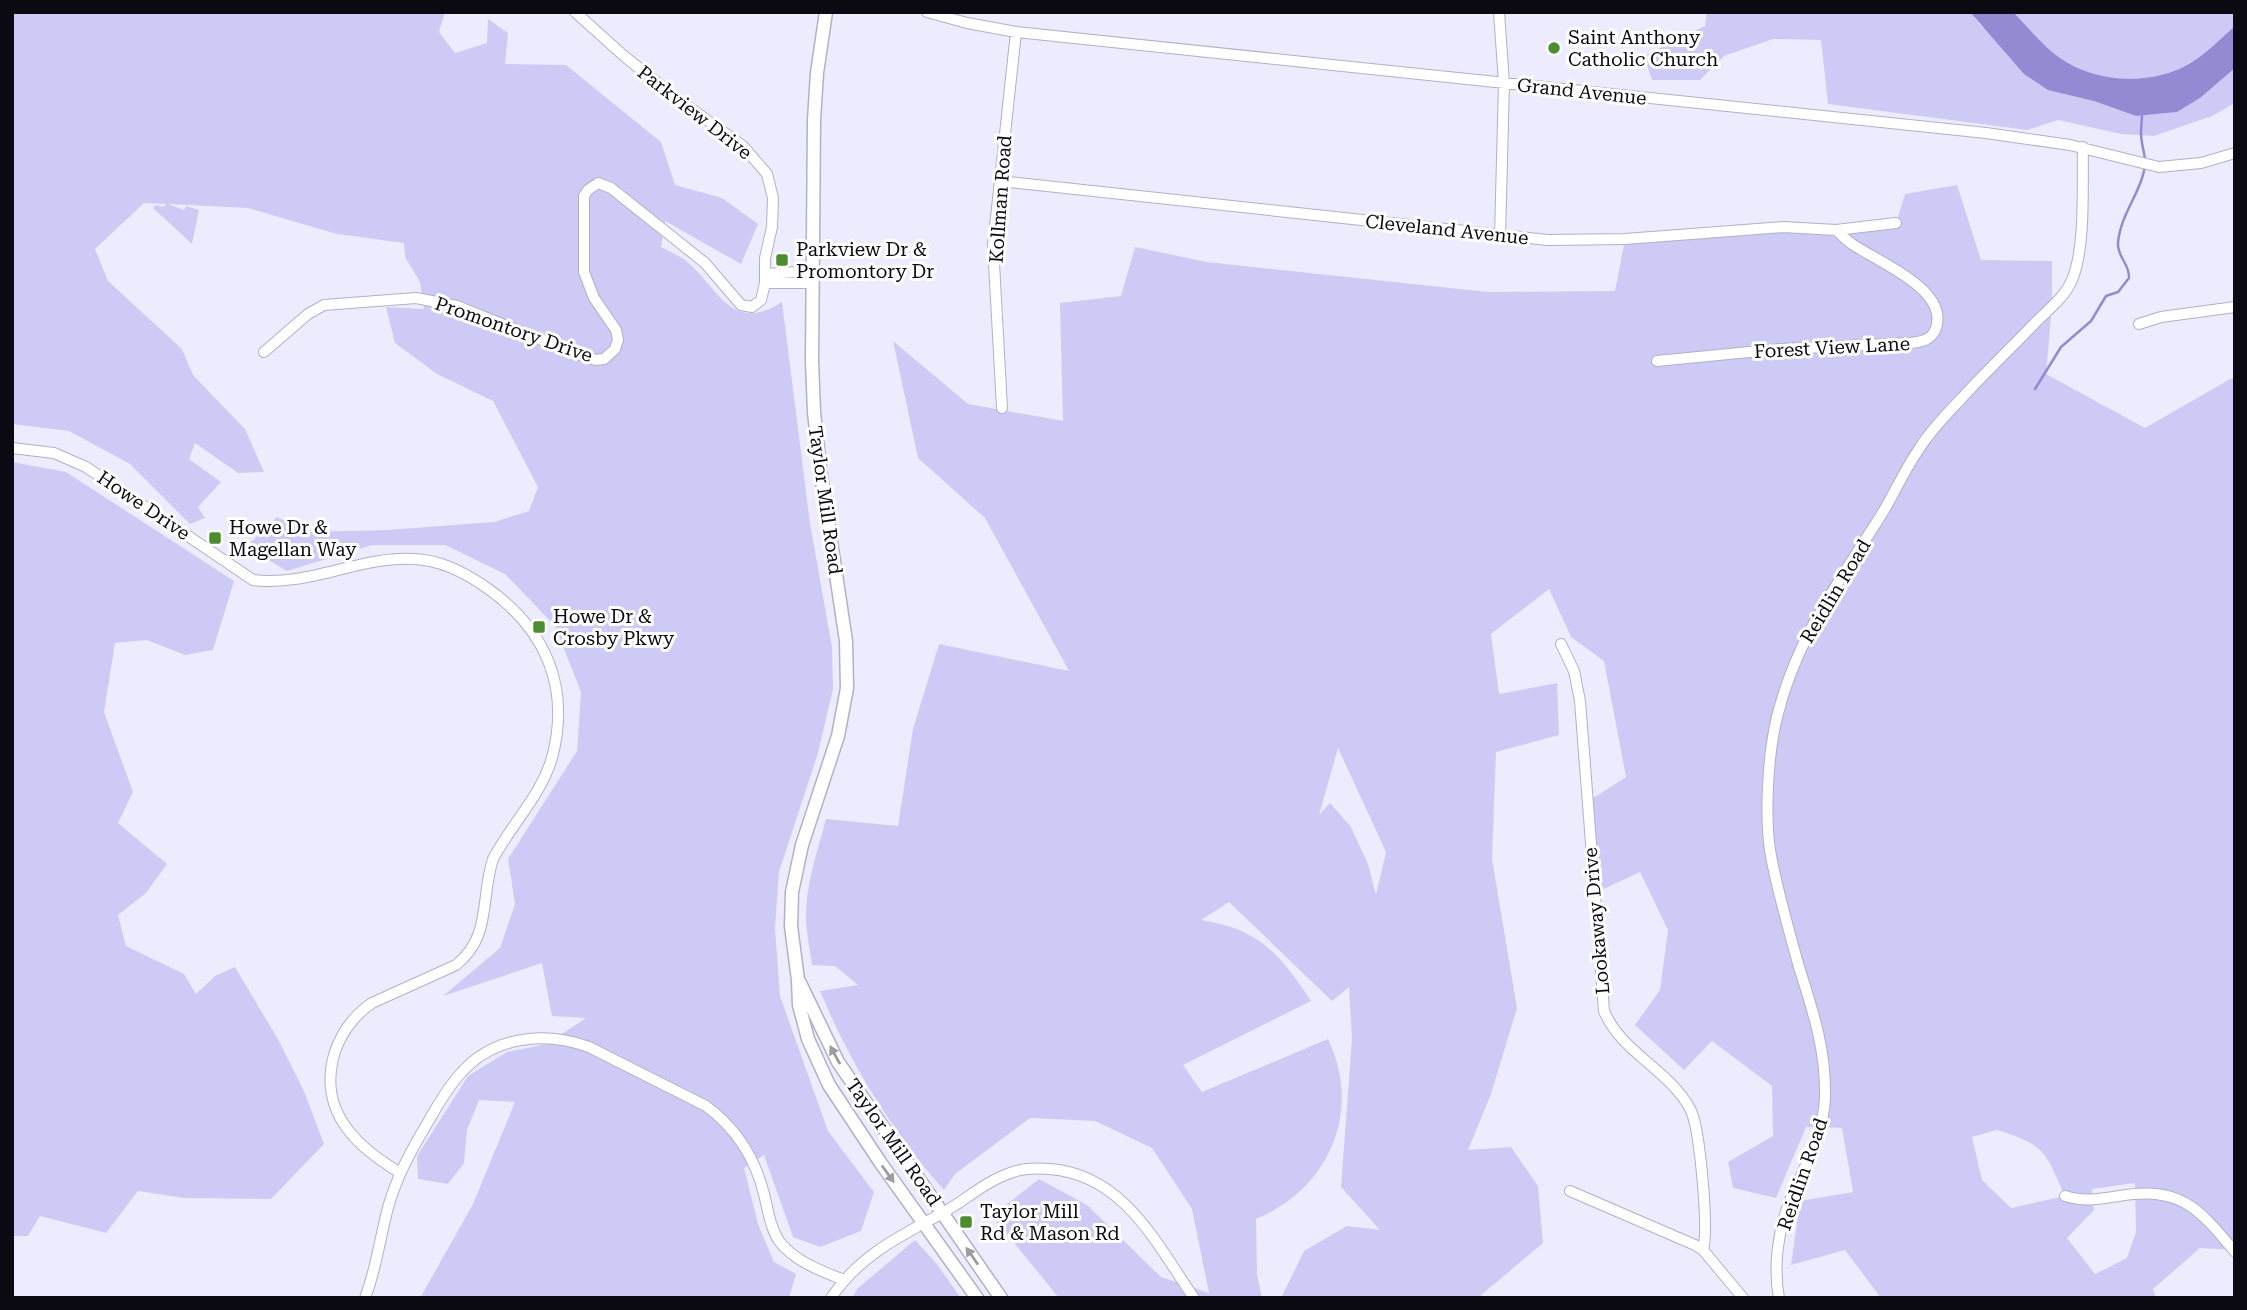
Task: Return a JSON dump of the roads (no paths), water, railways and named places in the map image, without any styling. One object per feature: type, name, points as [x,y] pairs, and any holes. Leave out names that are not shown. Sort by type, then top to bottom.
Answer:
[{"type":"main road","name":"Taylor Mill Road","points":[[826,12],[820,46],[814,120],[814,412],[846,641],[846,688],[838,736],[802,845],[794,880],[791,926],[799,1005],[808,1039],[829,1084],[880,1162],[977,1298]]},
{"type":"main road","name":"Taylor Mill Road","points":[[798,980],[838,1062],[1001,1298]]},
{"type":"street","name":"Parkview Drive","points":[[575,12],[624,56],[742,145],[759,162],[767,174],[773,198],[765,278]]},
{"type":"street","name":"Grand Avenue","points":[[927,12],[1016,32],[1986,133],[2083,148],[2153,166],[2183,166],[2235,153]]},
{"type":"street","points":[[1499,12],[1504,83],[1500,235]]},
{"type":"street","name":"Kollman Road","points":[[1002,408],[993,245],[1016,32]]},
{"type":"street","name":"Reidlin Road","points":[[1779,1298],[1775,1272],[1780,1241],[1789,1203],[1817,1141],[1825,1100],[1819,1030],[1799,967],[1771,856],[1769,789],[1777,718],[1797,657],[1821,608],[1880,516],[1919,448],[2071,283],[2080,242],[2083,148]]},
{"type":"street","name":"Cleveland Avenue","points":[[999,181],[1548,240],[1600,241],[1783,227],[1836,230],[1896,223]]},
{"type":"street","name":"Promontory Drive","points":[[264,352],[309,314],[324,305],[416,298],[457,306],[574,354],[596,360],[604,359],[615,349],[618,340],[616,330],[594,299],[584,272],[584,196],[598,183],[611,188],[705,263],[741,305],[752,307],[758,304],[764,295],[765,278]]},
{"type":"street","name":"Forest View Lane","points":[[1657,361],[1781,349],[1910,343],[1928,339],[1933,333],[1937,317],[1933,303],[1925,292],[1909,278],[1852,244],[1836,230]]},
{"type":"street","points":[[765,278],[812,277]]},
{"type":"street","points":[[2139,324],[2161,317],[2235,307]]},
{"type":"street","name":"Howe Drive","points":[[12,448],[54,453],[86,467],[253,580],[276,583],[302,579],[388,559],[417,559],[442,564],[470,576],[508,603],[543,647],[557,693],[553,755],[539,788],[493,859],[477,941],[465,958],[456,965],[360,1011],[344,1032],[332,1058],[330,1088],[343,1124],[363,1147],[400,1173]]},
{"type":"street","name":"Lookaway Drive","points":[[1561,645],[1574,671],[1580,701],[1604,1011],[1617,1035],[1675,1088],[1692,1115],[1705,1218],[1703,1250]]},
{"type":"street","points":[[365,1298],[374,1274],[389,1206],[400,1173],[447,1090],[470,1064],[485,1053],[509,1042],[535,1037],[570,1040],[706,1106],[720,1116],[757,1167],[770,1221],[780,1242],[789,1252],[805,1262],[844,1280]]},
{"type":"street","points":[[831,1298],[856,1267],[892,1240],[942,1213],[986,1184],[1012,1172],[1035,1168],[1081,1175],[1119,1197],[1141,1222],[1194,1298]]},
{"type":"street","points":[[1570,1191],[1703,1250],[1743,1298]]},
{"type":"street","points":[[2065,1196],[2085,1200],[2142,1192],[2168,1195],[2193,1207],[2235,1252]]},
{"type":"waterway","points":[[2035,389],[2061,347],[2091,321],[2106,296],[2118,292],[2129,278],[2118,243],[2124,218],[2144,173],[2142,115]]},
{"type":"place","name":"Saint Anthony Catholic Church","points":[[1554,48]]},
{"type":"place","name":"Parkview Dr & Promontory Dr","points":[[782,260]]},
{"type":"place","name":"Howe Dr & Magellan Way","points":[[215,538]]},
{"type":"place","name":"Howe Dr & Crosby Pkwy","points":[[539,627]]},
{"type":"place","name":"Taylor Mill Rd & Mason Rd","points":[[966,1222]]}]
